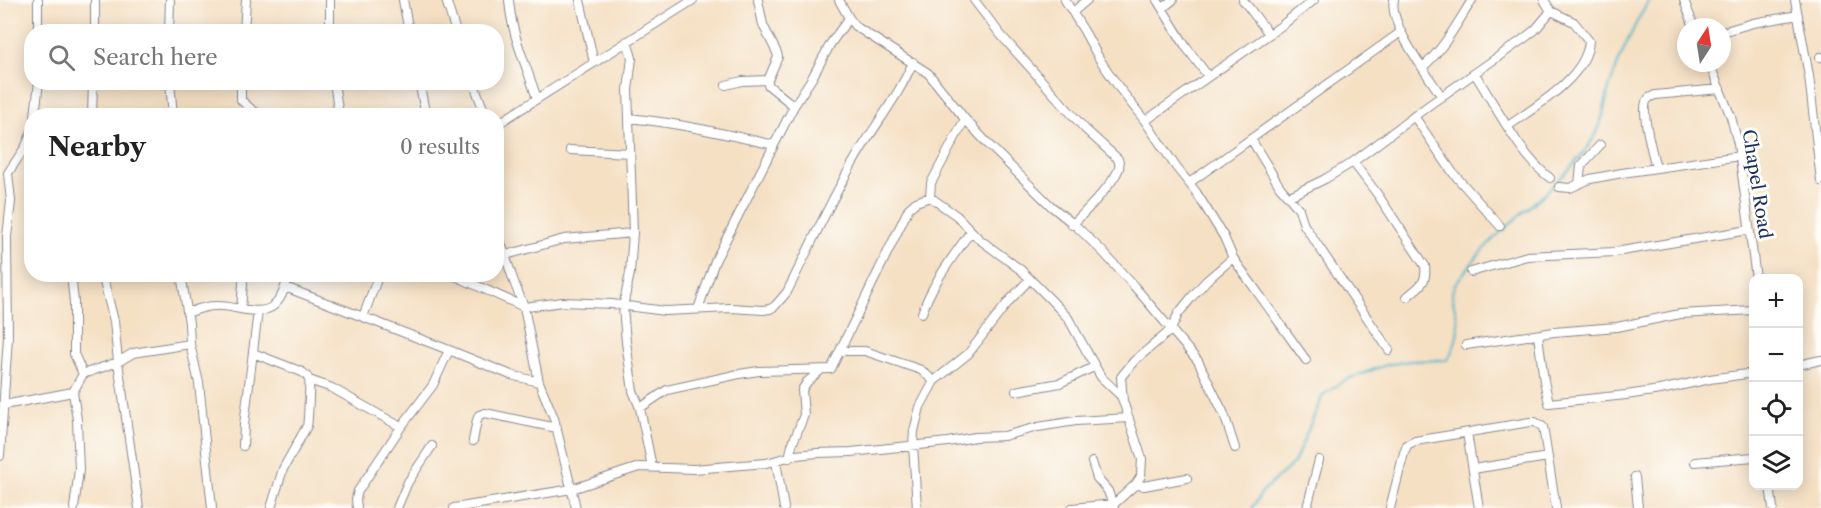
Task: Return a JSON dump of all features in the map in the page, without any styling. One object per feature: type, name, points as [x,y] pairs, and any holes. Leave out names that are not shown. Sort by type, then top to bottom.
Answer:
[{"type":"street","points":[[38,0],[38,24]]},
{"type":"street","points":[[95,0],[95,24]]},
{"type":"street","points":[[170,0],[170,24]]},
{"type":"street","points":[[244,24],[246,0]]},
{"type":"street","points":[[330,0],[330,24]]},
{"type":"street","points":[[403,0],[408,24]]},
{"type":"street","points":[[446,0],[454,24]]},
{"type":"street","points":[[509,0],[517,45],[537,99]]},
{"type":"street","points":[[580,0],[594,63]]},
{"type":"street","points":[[504,120],[693,0]]},
{"type":"street","points":[[758,0],[763,25],[777,53],[768,85],[794,106]]},
{"type":"street","points":[[838,0],[860,30],[914,62],[928,73],[989,145],[1102,251],[1186,346],[1206,375],[1224,414],[1235,448]]},
{"type":"street","points":[[974,0],[1000,34],[1086,129],[1118,159],[1119,170],[1091,206],[1072,225]]},
{"type":"street","points":[[1065,0],[1100,60],[1165,153],[1189,183],[1224,237],[1233,258],[1306,360]]},
{"type":"street","points":[[1073,12],[1087,0]]},
{"type":"street","points":[[1157,0],[1208,76]]},
{"type":"street","points":[[1163,8],[1173,0]]},
{"type":"street","points":[[1243,0],[1269,34]]},
{"type":"street","points":[[1145,122],[1314,0]]},
{"type":"street","points":[[1394,0],[1393,12],[1401,32],[1442,97]]},
{"type":"street","points":[[1423,67],[1446,41],[1472,0]]},
{"type":"street","points":[[1508,126],[1568,80],[1588,51],[1589,41],[1574,22],[1551,11],[1544,0]]},
{"type":"street","points":[[1684,0],[1691,18]]},
{"type":"street","points":[[1796,0],[1817,124],[1821,181]]},
{"type":"street","points":[[1290,196],[1353,162],[1528,35],[1551,11]]},
{"type":"street","points":[[1731,29],[1798,15]]},
{"type":"street","points":[[698,309],[715,261],[794,106],[831,43],[849,18]]},
{"type":"street","points":[[1189,183],[1401,32]]},
{"type":"street","points":[[627,41],[632,58],[628,90],[633,233],[630,273],[623,307],[633,391],[640,408],[652,467]]},
{"type":"street","points":[[469,282],[524,307],[563,302],[612,304],[665,311],[770,309],[781,301],[815,238],[836,192],[861,148],[894,101],[914,62]]},
{"type":"street","name":"Chapel Road","points":[[1712,72],[1731,117],[1740,156],[1755,274]]},
{"type":"street","points":[[1475,74],[1538,170],[1550,178]]},
{"type":"street","points":[[726,85],[742,81],[768,80]]},
{"type":"street","points":[[1656,168],[1645,113],[1645,103],[1648,98],[1655,95],[1720,89]]},
{"type":"street","points":[[36,108],[38,90]]},
{"type":"street","points":[[92,108],[93,90]]},
{"type":"street","points":[[171,90],[172,108]]},
{"type":"street","points":[[241,90],[241,100],[247,108]]},
{"type":"street","points":[[335,90],[338,108]]},
{"type":"street","points":[[421,90],[424,108]]},
{"type":"street","points":[[476,90],[483,108]]},
{"type":"street","points":[[1414,116],[1453,173],[1500,226]]},
{"type":"street","points":[[629,118],[673,123],[774,146]]},
{"type":"street","points":[[930,197],[930,183],[965,119]]},
{"type":"street","points":[[1251,139],[1280,187],[1299,209],[1304,225],[1389,350]]},
{"type":"street","points":[[1579,184],[1581,166],[1600,145]]},
{"type":"street","points":[[0,456],[4,405],[3,238],[11,201],[4,172],[24,148]]},
{"type":"street","points":[[570,150],[630,153]]},
{"type":"street","points":[[1559,188],[1570,188],[1590,179],[1622,172],[1740,156]]},
{"type":"street","points":[[1353,162],[1425,266],[1424,281],[1407,297]]},
{"type":"street","points":[[930,197],[957,216],[979,238],[1021,270],[1068,318],[1094,367],[1124,401]]},
{"type":"street","points":[[640,408],[667,390],[739,374],[777,370],[831,369],[909,208],[916,202],[930,197]]},
{"type":"street","points":[[1471,272],[1527,256],[1615,252],[1749,230]]},
{"type":"street","points":[[922,313],[934,286],[971,231]]},
{"type":"street","points":[[506,255],[564,239],[633,233]]},
{"type":"street","points":[[504,250],[524,307],[539,382],[557,428],[576,508]]},
{"type":"street","points":[[1072,508],[1114,506],[1136,484],[1141,476],[1142,459],[1124,401],[1121,377],[1134,361],[1171,330],[1178,314],[1191,298],[1233,258]]},
{"type":"street","points":[[917,508],[913,445],[920,407],[934,381],[968,354],[1009,301],[1030,279]]},
{"type":"street","points":[[72,282],[74,354],[83,374]]},
{"type":"street","points":[[104,282],[114,321],[139,508]]},
{"type":"street","points":[[182,282],[190,344],[199,383],[212,508]]},
{"type":"street","points":[[241,309],[243,282]]},
{"type":"street","points":[[187,313],[215,306],[258,311],[269,308],[278,303],[287,282]]},
{"type":"street","points":[[363,317],[376,282]]},
{"type":"street","points":[[285,287],[511,375],[539,382]]},
{"type":"street","points":[[1466,345],[1617,327],[1680,314],[1749,310]]},
{"type":"street","points":[[243,446],[258,311]]},
{"type":"street","points":[[1538,335],[1549,403],[1626,395],[1749,374]]},
{"type":"street","points":[[74,508],[79,470],[77,420],[73,392],[83,374],[118,362],[133,353],[190,344]]},
{"type":"street","points":[[357,508],[358,491],[401,427],[433,385],[449,350]]},
{"type":"street","points":[[840,351],[865,351],[921,370],[934,381]]},
{"type":"street","points":[[253,353],[302,372],[308,378],[332,388],[401,427]]},
{"type":"street","points":[[1803,364],[1821,360]]},
{"type":"street","points":[[1016,391],[1059,383],[1094,367]]},
{"type":"street","points":[[789,458],[804,415],[802,390],[807,382],[821,370]]},
{"type":"street","points":[[271,508],[284,469],[307,426],[308,378]]},
{"type":"street","points":[[4,405],[73,392]]},
{"type":"street","points":[[473,441],[479,415],[485,413],[557,428]]},
{"type":"street","points":[[454,508],[572,489],[639,467],[706,468],[766,463],[817,453],[851,452],[975,437],[1004,436],[1070,421],[1129,418]]},
{"type":"street","points":[[1390,508],[1407,445],[1415,441],[1535,422],[1543,428],[1556,508]]},
{"type":"street","points":[[1467,433],[1479,508]]},
{"type":"street","points":[[397,508],[408,482],[432,446]]},
{"type":"street","points":[[1695,462],[1749,457]]},
{"type":"street","points":[[1473,469],[1548,458]]},
{"type":"street","points":[[776,460],[784,508]]},
{"type":"street","points":[[1307,508],[1319,460]]},
{"type":"street","points":[[1092,462],[1097,478],[1108,491],[1114,506]]},
{"type":"street","points":[[1635,477],[1638,508]]},
{"type":"street","points":[[1136,484],[1144,486],[1187,478]]},
{"type":"street","points":[[1771,490],[1773,508]]},
{"type":"waterway","points":[[1252,508],[1262,492],[1294,463],[1323,395],[1345,380],[1386,365],[1409,361],[1447,360],[1458,328],[1452,298],[1454,286],[1486,247],[1567,172],[1595,136],[1617,65],[1649,0]]}]
